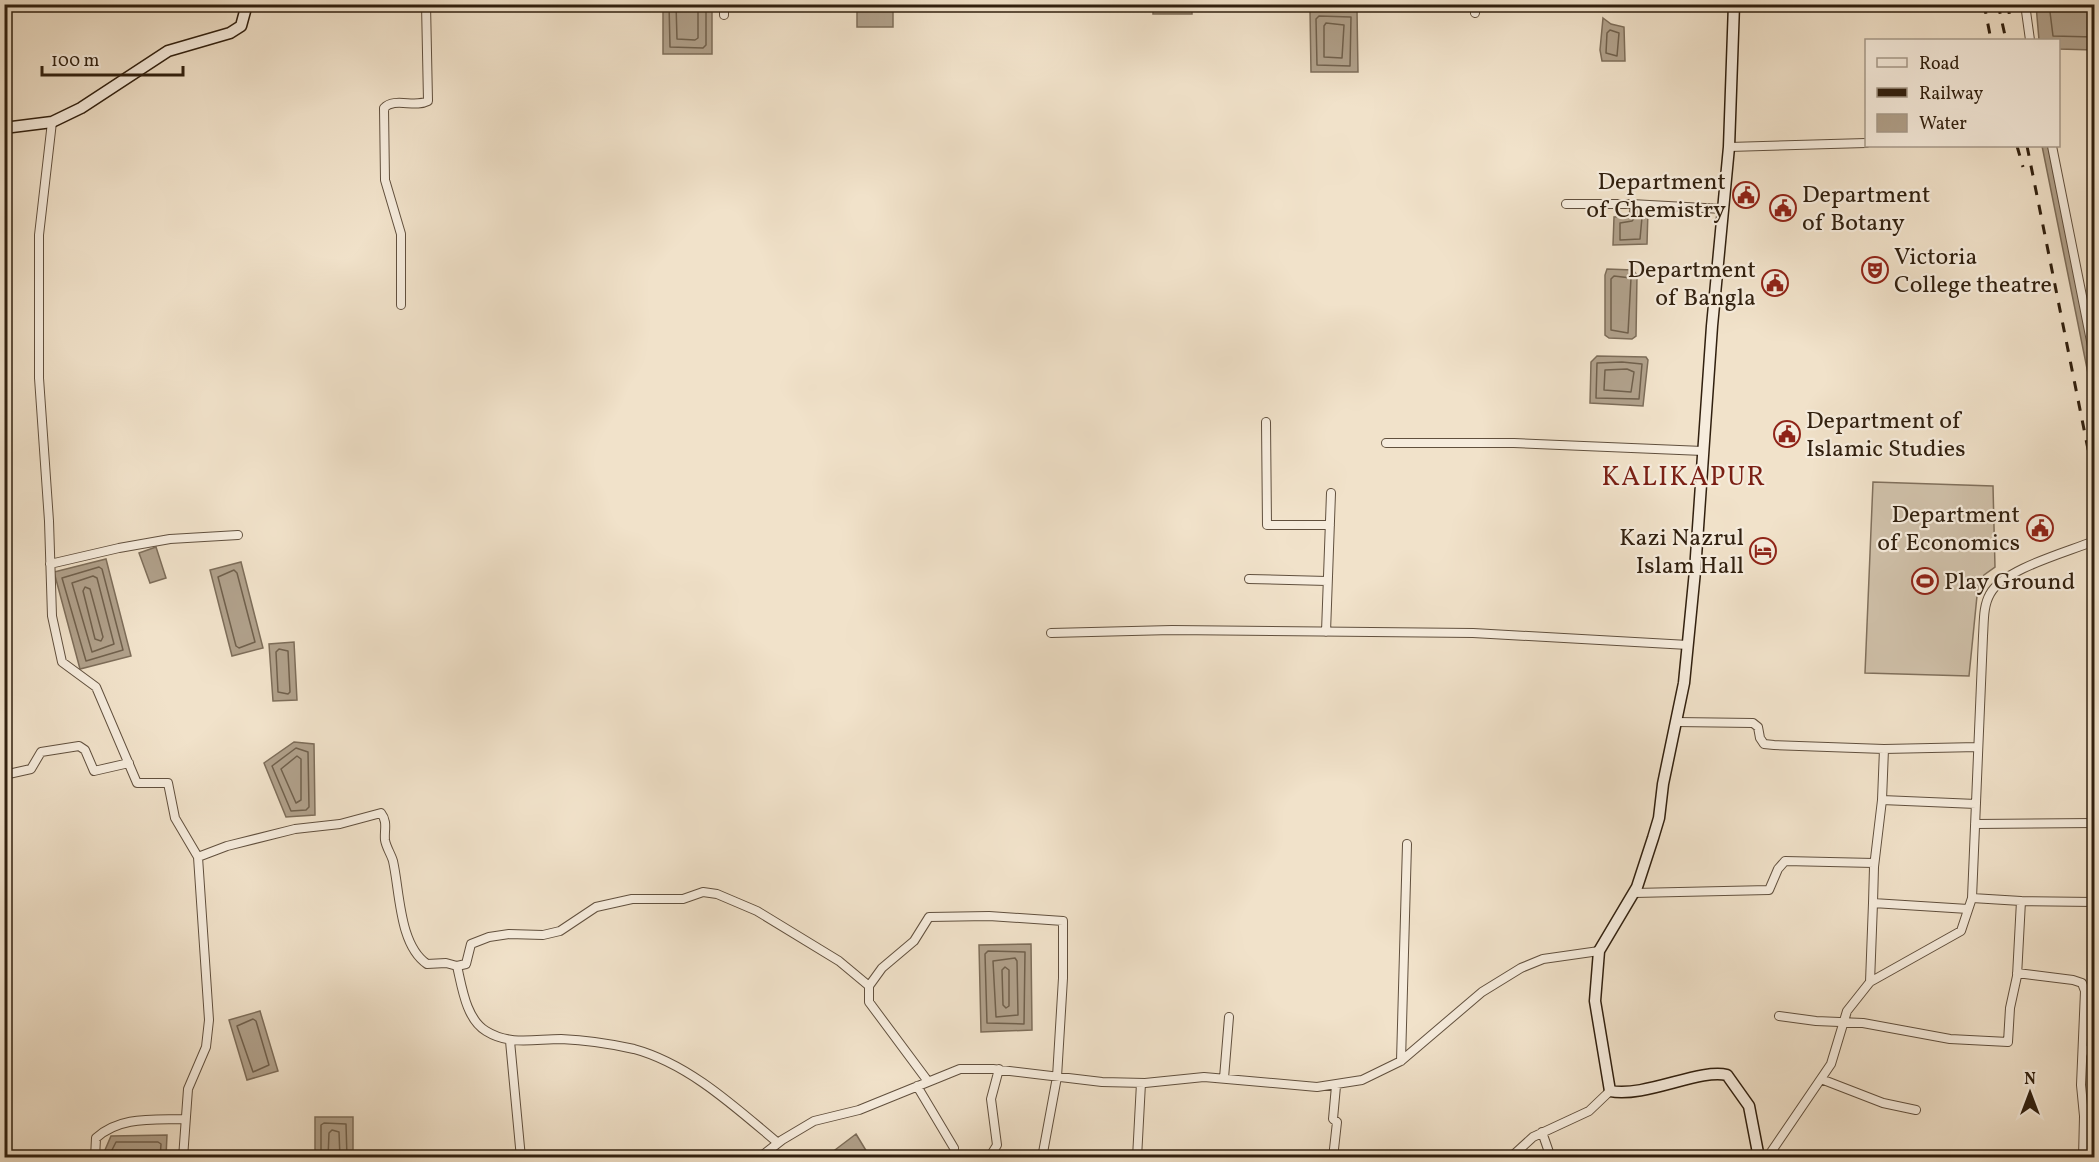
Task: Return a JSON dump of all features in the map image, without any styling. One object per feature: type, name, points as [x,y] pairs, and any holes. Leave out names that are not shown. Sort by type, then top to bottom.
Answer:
[{"type":"street","points":[[4,128],[52,122],[81,108],[168,51],[230,33],[241,26],[247,4]]},
{"type":"street","points":[[401,305],[401,234],[385,180],[384,108],[389,104],[420,104],[428,101],[426,4]]},
{"type":"street","points":[[724,4],[724,15]]},
{"type":"street","points":[[1610,1091],[1595,1001],[1599,951],[1634,893],[1659,818],[1688,645],[1729,147],[1734,4]]},
{"type":"street","points":[[2025,4],[2030,39]]},
{"type":"street","points":[[52,122],[39,235],[39,378],[52,616],[62,662],[96,687],[139,785],[168,783],[175,818],[198,857],[209,1020],[206,1047],[188,1089],[184,1119],[183,1158]]},
{"type":"street","points":[[1729,147],[1865,143]]},
{"type":"street","points":[[2052,147],[2094,356]]},
{"type":"street","points":[[1566,204],[1631,204],[1723,209]]},
{"type":"street","points":[[1266,422],[1267,525],[1330,525]]},
{"type":"street","points":[[1386,443],[1514,443],[1703,451]]},
{"type":"street","points":[[1326,632],[1331,493]]},
{"type":"street","points":[[50,564],[170,539],[238,535]]},
{"type":"street","points":[[1794,1158],[1769,1155],[1831,1064],[1847,1011],[1870,982],[1961,931],[1972,898],[1984,612],[1990,592],[2017,572],[2094,541]]},
{"type":"street","points":[[1249,579],[1327,581]]},
{"type":"street","points":[[1051,633],[1172,630],[1473,633],[1688,645]]},
{"type":"street","points":[[1676,722],[1753,723],[1758,727],[1764,744],[1774,745],[1884,749],[1978,747]]},
{"type":"street","points":[[4,775],[31,769],[39,754],[45,750],[79,746],[85,750],[94,771],[129,763]]},
{"type":"street","points":[[1870,982],[1874,863],[1882,800],[1884,749]]},
{"type":"street","points":[[1882,800],[1976,804]]},
{"type":"street","points":[[198,857],[227,846],[295,829],[340,824],[381,813],[386,825],[385,840],[393,860],[399,902],[411,948],[427,964],[446,963],[457,966],[466,964],[471,944],[489,937],[560,931],[597,907],[632,898],[683,899],[703,892],[717,894],[757,911],[839,961],[869,986]]},
{"type":"street","points":[[1975,824],[2094,823]]},
{"type":"street","points":[[1401,1062],[1407,844]]},
{"type":"street","points":[[1634,893],[1769,890],[1778,869],[1785,861],[1874,863]]},
{"type":"street","points":[[1972,898],[2094,902]]},
{"type":"street","points":[[1779,1016],[1863,1023],[1950,1039],[2008,1042],[2010,1008],[2017,973],[2021,901]]},
{"type":"street","points":[[1873,903],[1968,909]]},
{"type":"street","points":[[927,1080],[869,1002],[869,986],[882,968],[914,941],[929,917],[989,916],[1063,921],[1063,978],[1058,1077],[1042,1158]]},
{"type":"street","points":[[759,1158],[778,1143],[814,1121],[859,1110],[927,1080],[960,1069],[999,1069],[1058,1077],[1141,1083],[1204,1077],[1317,1087],[1336,1086],[1362,1080],[1401,1062],[1482,992],[1521,968],[1543,959],[1599,951]]},
{"type":"street","points":[[457,966],[466,1003],[483,1029],[510,1041],[565,1039],[634,1049],[670,1063],[721,1096],[778,1143]]},
{"type":"street","points":[[2017,973],[2073,980],[2082,983],[2085,991],[2081,1085],[2084,1116],[2083,1158]]},
{"type":"street","points":[[1224,1078],[1229,1017]]},
{"type":"street","points":[[510,1041],[521,1158]]},
{"type":"street","points":[[2083,1051],[2094,1050]]},
{"type":"street","points":[[989,1158],[997,1145],[991,1099],[999,1069]]},
{"type":"street","points":[[1510,1158],[1542,1132],[1589,1111],[1610,1091],[1668,1086],[1713,1074],[1727,1075],[1749,1106],[1759,1158]]},
{"type":"street","points":[[1821,1079],[1883,1103],[1916,1110]]},
{"type":"street","points":[[1137,1158],[1141,1083]]},
{"type":"street","points":[[917,1086],[954,1148]]},
{"type":"street","points":[[1332,1158],[1337,1122],[1333,1119],[1336,1086]]},
{"type":"street","points":[[2084,1116],[2094,1116]]},
{"type":"street","points":[[95,1158],[96,1138],[109,1126],[141,1120],[184,1119]]},
{"type":"street","points":[[1542,1132],[1551,1158]]},
{"type":"shaded area","name":"Play Ground","points":[[1873,482],[1993,486],[1995,567],[1984,575],[1978,586],[1969,676],[1865,673]]},
{"type":"water","points":[[663,5],[712,5],[712,54],[663,54]]},
{"type":"water","points":[[857,5],[893,5],[893,27],[857,27]]},
{"type":"water","points":[[1153,5],[1192,5],[1192,14],[1153,14]]},
{"type":"water","points":[[2036,5],[2094,5],[2094,50],[2060,49],[2060,39],[2039,39]]},
{"type":"water","points":[[1310,10],[1357,10],[1358,72],[1311,72]]},
{"type":"water","points":[[1603,18],[1611,24],[1624,27],[1625,61],[1602,61],[1600,50]]},
{"type":"water","points":[[2042,147],[2048,147],[2094,372],[2094,403]]},
{"type":"water","points":[[1630,209],[1648,210],[1647,244],[1613,245],[1614,217],[1629,216]]},
{"type":"water","points":[[1607,269],[1633,270],[1637,275],[1636,336],[1632,339],[1609,338],[1605,335],[1605,275]]},
{"type":"water","points":[[1597,356],[1646,357],[1648,360],[1643,406],[1590,403],[1591,362]]},
{"type":"water","points":[[156,547],[166,578],[150,583],[139,553]]},
{"type":"water","points":[[106,559],[131,656],[80,669],[54,572]]},
{"type":"water","points":[[241,562],[263,648],[232,656],[210,570]]},
{"type":"water","points":[[294,642],[297,700],[273,701],[269,644]]},
{"type":"water","points":[[294,742],[314,744],[315,815],[286,817],[264,763]]},
{"type":"water","points":[[1031,944],[1032,1030],[981,1032],[979,945]]},
{"type":"water","points":[[260,1011],[278,1071],[247,1080],[229,1020]]},
{"type":"water","points":[[315,1117],[353,1117],[353,1157],[315,1157]]},
{"type":"water","points":[[856,1134],[870,1157],[827,1156]]},
{"type":"water","points":[[167,1135],[166,1157],[102,1157],[111,1136]]},
{"type":"railway","points":[[1984,4],[1991,39]]},
{"type":"railway","points":[[1998,4],[2006,39]]},
{"type":"railway","points":[[2008,4],[2010,20]]},
{"type":"railway","points":[[2017,147],[2023,167]]},
{"type":"railway","points":[[2027,147],[2094,479]]},
{"type":"place","name":"Department of Chemistry","points":[[1746,195]]},
{"type":"place","name":"Department of Botany","points":[[1783,208]]},
{"type":"place","name":"Victoria College theatre","points":[[1875,270]]},
{"type":"place","name":"Department of Bangla","points":[[1775,283]]},
{"type":"place","name":"Department of Islamic Studies","points":[[1787,434]]},
{"type":"place","name":"Department of Economics","points":[[2040,528]]},
{"type":"place","name":"Kazi Nazrul Islam Hall","points":[[1763,551]]},
{"type":"place","name":"Play Ground","points":[[1925,581]]},
{"type":"district","name":"KALIKAPUR","points":[[1684,476]]}]
